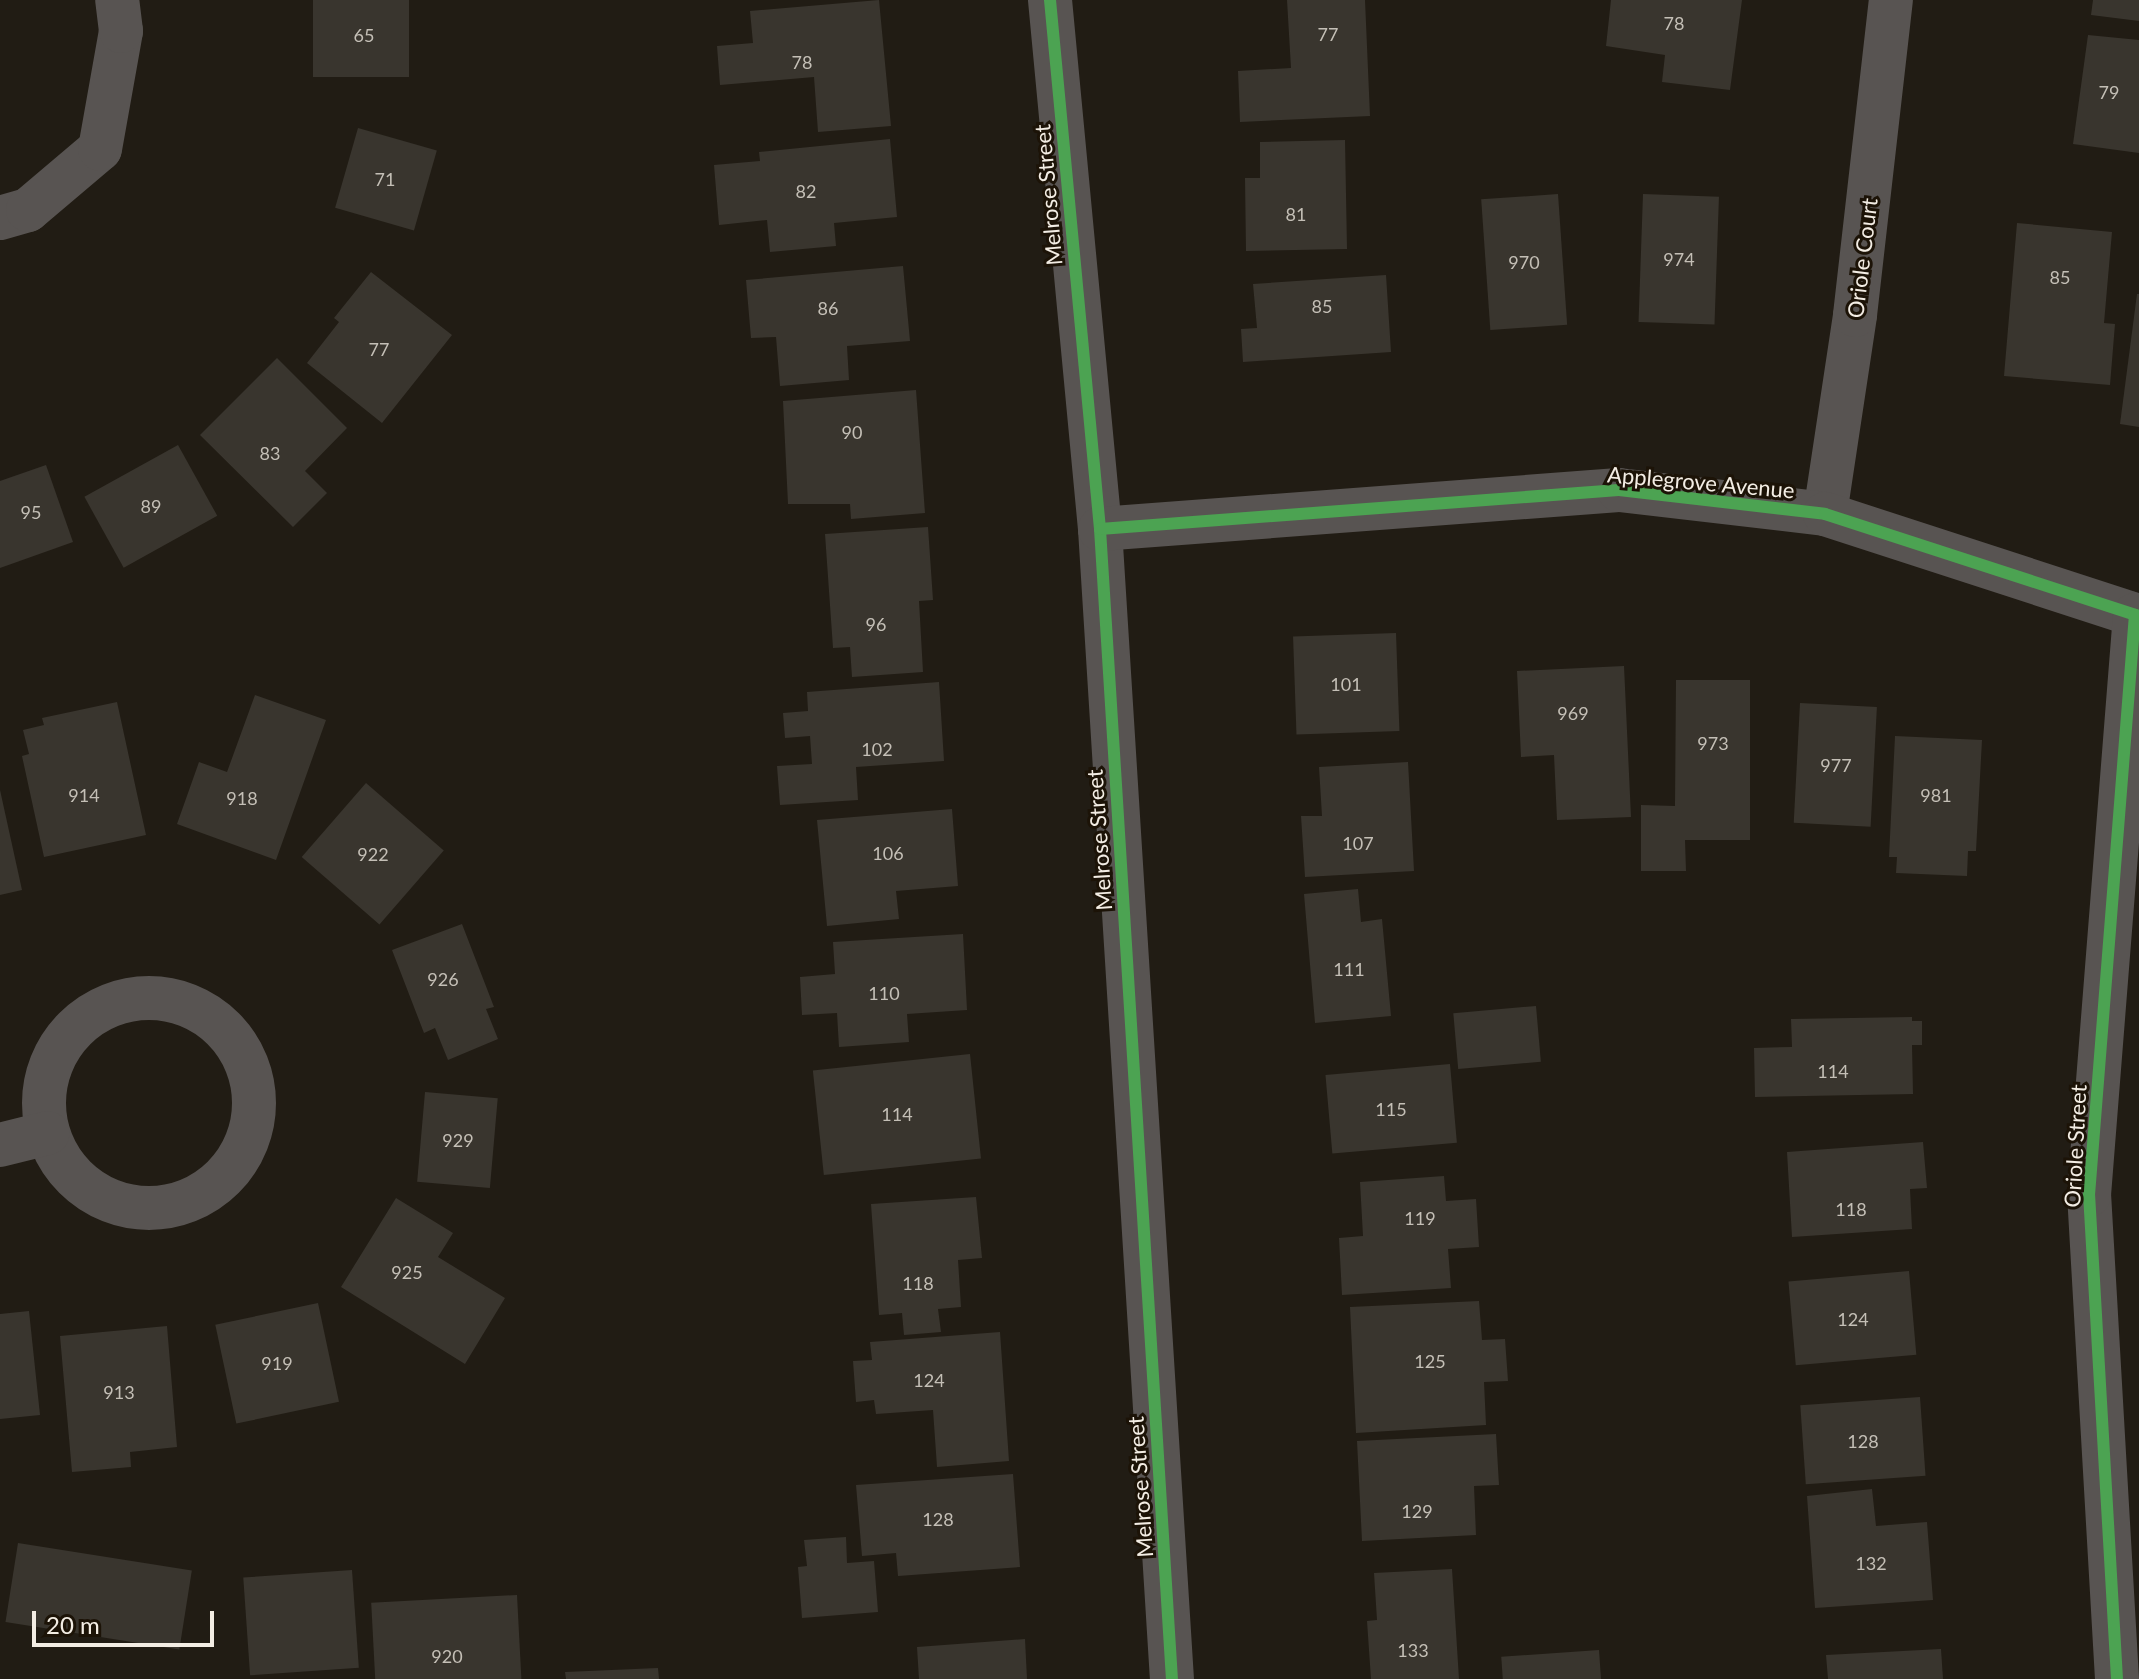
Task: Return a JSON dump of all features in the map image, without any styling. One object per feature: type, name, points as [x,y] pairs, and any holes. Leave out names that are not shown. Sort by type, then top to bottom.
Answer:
[{"type":"street","points":[[0,218],[28,210],[100,149],[121,31],[117,0]]},
{"type":"street","name":"Melrose Street","points":[[1050,0],[1100,529],[1172,1679]]},
{"type":"street","name":"Oriole Court","points":[[1825,514],[1855,315],[1891,0]]},
{"type":"street","name":"Applegrove Avenue","points":[[1100,529],[1619,490],[1825,514],[2137,616]]},
{"type":"street","name":"Oriole Street","points":[[2117,1679],[2089,1195],[2137,616]]},
{"type":"street","points":[[159,997],[194,1007],[224,1028],[245,1058],[255,1093],[252,1129],[236,1162],[211,1189],[179,1204],[142,1208],[106,1200],[78,1182],[58,1156],[48,1133],[43,1093],[51,1060],[70,1033],[95,1012],[126,999],[159,997]]},
{"type":"street","points":[[0,1145],[48,1133]]},
{"type":"building","points":[[313,0],[409,0],[409,77],[313,77]]},
{"type":"building","points":[[879,0],[891,126],[818,132],[814,77],[720,85],[717,46],[753,43],[750,11]]},
{"type":"building","points":[[1287,0],[1365,0],[1370,116],[1240,122],[1238,71],[1291,68]]},
{"type":"building","points":[[1611,0],[1742,0],[1730,90],[1662,82],[1665,55],[1606,46]]},
{"type":"building","points":[[2093,0],[2139,0],[2139,21],[2091,15]]},
{"type":"building","points":[[2088,35],[2139,40],[2139,153],[2073,144]]},
{"type":"building","points":[[358,128],[437,151],[414,230],[335,208]]},
{"type":"building","points":[[890,139],[897,217],[834,223],[836,246],[770,252],[767,220],[719,225],[714,165],[760,161],[759,152]]},
{"type":"building","points":[[1345,140],[1347,249],[1246,251],[1245,178],[1260,178],[1260,142]]},
{"type":"building","points":[[1558,194],[1567,325],[1490,330],[1481,199]]},
{"type":"building","points":[[1643,194],[1719,197],[1714,325],[1639,322]]},
{"type":"building","points":[[2017,223],[2112,232],[2104,323],[2115,324],[2110,385],[2004,376]]},
{"type":"building","points":[[903,266],[910,341],[847,346],[849,380],[780,386],[776,337],[751,338],[746,280]]},
{"type":"building","points":[[371,272],[452,335],[382,423],[307,363],[339,322],[334,318]]},
{"type":"building","points":[[1386,275],[1391,352],[1243,362],[1241,329],[1257,328],[1253,284]]},
{"type":"building","points":[[2139,294],[2139,427],[2120,424]]},
{"type":"building","points":[[277,358],[347,428],[305,471],[327,493],[293,527],[200,435]]},
{"type":"building","points":[[916,390],[925,513],[851,519],[850,504],[788,504],[783,401]]},
{"type":"building","points":[[178,445],[217,516],[124,568],[84,497]]},
{"type":"building","points":[[46,465],[73,542],[0,568],[0,481]]},
{"type":"building","points":[[928,527],[933,600],[919,601],[923,672],[852,677],[850,647],[833,648],[825,534]]},
{"type":"building","points":[[1396,633],[1399,731],[1296,735],[1293,637]]},
{"type":"building","points":[[1624,666],[1631,817],[1557,820],[1554,755],[1521,757],[1517,671]]},
{"type":"building","points":[[1676,680],[1750,680],[1750,840],[1685,840],[1686,871],[1641,871],[1641,805],[1675,806]]},
{"type":"building","points":[[939,682],[944,761],[856,767],[858,800],[780,805],[777,766],[812,764],[810,736],[785,738],[783,713],[808,711],[807,692]]},
{"type":"building","points":[[255,695],[326,720],[276,860],[177,824],[199,762],[227,772]]},
{"type":"building","points":[[117,702],[146,835],[44,857],[22,756],[29,754],[23,730],[44,725],[42,718]]},
{"type":"building","points":[[1800,703],[1877,707],[1871,827],[1794,823]]},
{"type":"building","points":[[1895,736],[1982,740],[1976,851],[1968,851],[1967,876],[1896,873],[1897,857],[1889,857]]},
{"type":"building","points":[[1408,762],[1414,871],[1305,877],[1301,816],[1322,816],[1319,767]]},
{"type":"building","points":[[366,783],[444,851],[379,925],[302,857]]},
{"type":"building","points":[[0,790],[22,890],[0,895]]},
{"type":"building","points":[[952,809],[958,886],[896,891],[899,919],[827,926],[817,820]]},
{"type":"building","points":[[1358,889],[1361,922],[1382,919],[1391,1016],[1315,1023],[1304,894]]},
{"type":"building","points":[[462,924],[494,1007],[486,1009],[498,1039],[448,1060],[435,1028],[424,1033],[392,950]]},
{"type":"building","points":[[963,934],[967,1010],[907,1014],[909,1042],[839,1047],[837,1013],[802,1015],[800,977],[835,974],[833,942]]},
{"type":"building","points":[[1536,1006],[1541,1062],[1458,1069],[1453,1013]]},
{"type":"building","points":[[1912,1017],[1912,1021],[1922,1021],[1922,1045],[1912,1045],[1913,1094],[1755,1097],[1754,1048],[1792,1047],[1791,1019]]},
{"type":"building","points":[[970,1054],[981,1158],[824,1175],[813,1071]]},
{"type":"building","points":[[1450,1064],[1457,1143],[1332,1154],[1325,1075]]},
{"type":"building","points":[[425,1092],[498,1098],[490,1188],[417,1182]]},
{"type":"building","points":[[1923,1142],[1927,1188],[1910,1189],[1912,1229],[1792,1237],[1787,1152]]},
{"type":"building","points":[[1444,1176],[1446,1201],[1476,1199],[1479,1247],[1448,1249],[1451,1288],[1342,1295],[1339,1238],[1363,1236],[1360,1182]]},
{"type":"building","points":[[976,1197],[982,1258],[958,1260],[961,1307],[938,1309],[941,1332],[904,1335],[902,1313],[879,1315],[871,1204]]},
{"type":"building","points":[[396,1198],[453,1233],[438,1257],[505,1298],[465,1364],[341,1287]]},
{"type":"building","points":[[1909,1271],[1916,1355],[1796,1365],[1788,1282]]},
{"type":"building","points":[[1479,1301],[1482,1340],[1505,1339],[1508,1381],[1484,1382],[1486,1425],[1356,1433],[1350,1307]]},
{"type":"building","points":[[318,1303],[339,1402],[236,1424],[215,1325]]},
{"type":"building","points":[[29,1311],[40,1415],[0,1419],[0,1314]]},
{"type":"building","points":[[167,1326],[177,1447],[130,1452],[131,1467],[72,1472],[60,1336]]},
{"type":"building","points":[[1000,1332],[1009,1461],[937,1467],[933,1410],[876,1414],[874,1400],[856,1402],[853,1361],[872,1360],[870,1342]]},
{"type":"building","points":[[1920,1397],[1926,1476],[1806,1484],[1800,1405]]},
{"type":"building","points":[[1496,1434],[1499,1485],[1474,1486],[1476,1535],[1362,1541],[1357,1441]]},
{"type":"building","points":[[1013,1474],[1020,1567],[898,1576],[896,1553],[862,1556],[856,1485]]},
{"type":"building","points":[[1872,1489],[1876,1526],[1927,1522],[1933,1600],[1815,1608],[1807,1496]]},
{"type":"building","points":[[846,1537],[847,1563],[874,1561],[878,1612],[802,1618],[798,1567],[807,1566],[804,1540]]},
{"type":"building","points":[[18,1543],[192,1571],[179,1650],[5,1622]]},
{"type":"building","points":[[1452,1569],[1459,1679],[1371,1679],[1367,1621],[1377,1620],[1374,1573]]},
{"type":"building","points":[[352,1570],[359,1668],[250,1675],[243,1578]]},
{"type":"building","points":[[517,1595],[521,1679],[375,1679],[371,1603]]},
{"type":"building","points":[[1025,1639],[1027,1679],[919,1679],[917,1647]]},
{"type":"building","points":[[1941,1649],[1943,1679],[1828,1679],[1826,1655]]},
{"type":"building","points":[[1599,1650],[1601,1679],[1503,1679],[1501,1657]]},
{"type":"building","points":[[658,1668],[659,1679],[566,1679],[565,1672]]},
{"type":"cycle path","points":[[1050,0],[1100,529],[1172,1679]]},
{"type":"cycle path","points":[[1100,529],[1619,490],[1825,514],[2139,616]]},
{"type":"cycle path","points":[[2117,1679],[2089,1195],[2135,615]]}]
